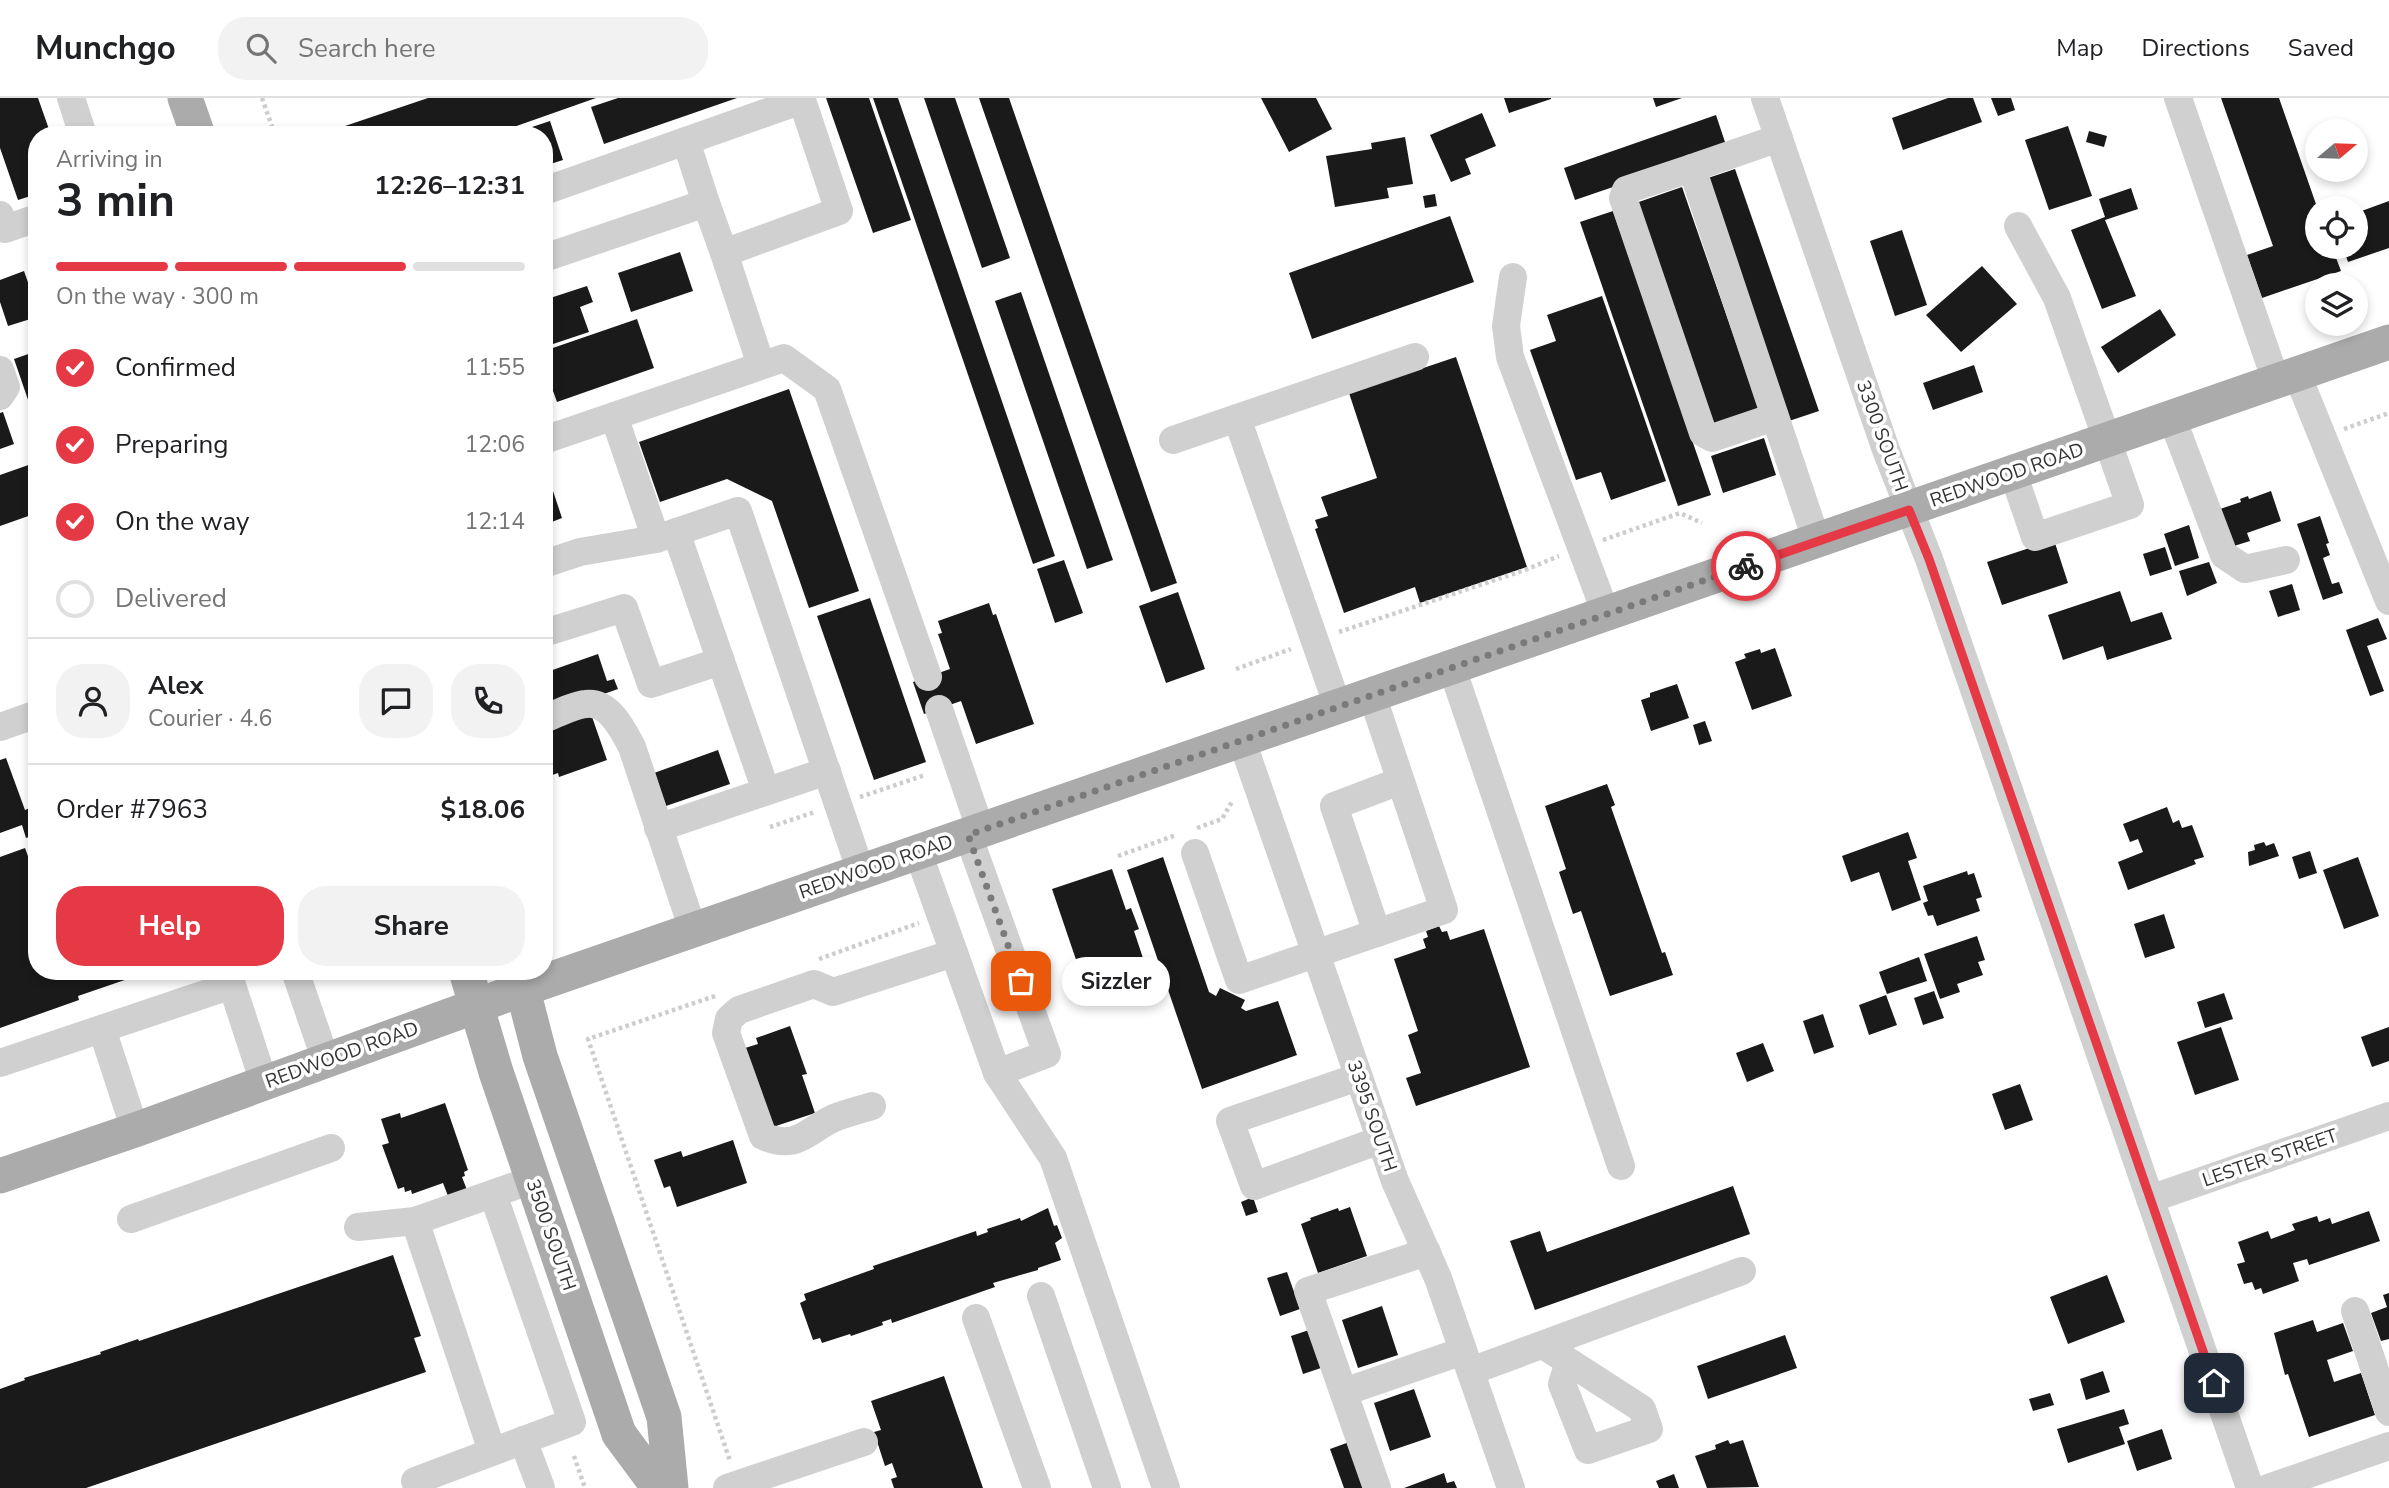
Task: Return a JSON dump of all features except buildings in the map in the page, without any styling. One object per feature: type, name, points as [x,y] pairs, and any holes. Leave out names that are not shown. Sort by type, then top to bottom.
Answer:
[{"type":"main road","points":[[185,98],[195,126]]},
{"type":"main road","name":"REDWOOD ROAD","points":[[553,970],[693,930],[2389,342]]},
{"type":"main road","name":"3500 SOUTH","points":[[469,980],[532,1180],[619,1434],[659,1488]]},
{"type":"main road","points":[[520,980],[540,1056],[664,1417],[671,1488]]},
{"type":"main road","name":"REDWOOD ROAD","points":[[0,1176],[477,1007],[520,980]]},
{"type":"street","points":[[71,98],[80,126]]},
{"type":"street","name":"3300 SOUTH","points":[[1765,98],[1882,438],[1929,559],[2250,1488]]},
{"type":"street","points":[[2178,98],[2286,377],[2383,566],[2389,601]]},
{"type":"street","points":[[553,188],[802,100],[839,211],[724,253]]},
{"type":"street","points":[[1774,417],[1712,438],[1703,433],[1623,198],[1626,190],[1779,138]]},
{"type":"street","points":[[686,141],[761,365]]},
{"type":"street","points":[[1692,168],[1817,542]]},
{"type":"street","points":[[553,255],[706,203]]},
{"type":"street","points":[[2,225],[28,220]]},
{"type":"street","points":[[2013,473],[2035,537],[2130,505],[2057,298],[2018,226]]},
{"type":"street","points":[[1513,276],[1506,326],[1510,357],[1606,614]]},
{"type":"street","points":[[1173,440],[1415,357]]},
{"type":"street","points":[[553,437],[784,358],[827,389],[928,677]]},
{"type":"street","points":[[0,370],[6,387],[0,396]]},
{"type":"street","points":[[614,416],[721,661],[766,791]]},
{"type":"street","points":[[1237,418],[1338,707]]},
{"type":"street","points":[[2172,418],[2224,555],[2245,569],[2286,560]]},
{"type":"street","points":[[553,561],[580,552],[666,535],[738,511],[861,872]]},
{"type":"street","points":[[553,631],[624,608],[651,684],[721,661]]},
{"type":"street","points":[[1452,668],[1621,1166]]},
{"type":"street","points":[[1195,853],[1240,979],[1444,910],[1372,695]]},
{"type":"street","points":[[553,716],[588,703],[603,709],[618,721],[632,747],[693,930]]},
{"type":"street","points":[[939,709],[975,833],[1047,1054],[997,1073]]},
{"type":"street","points":[[0,727],[28,717]]},
{"type":"street","name":"3395 SOUTH","points":[[1242,741],[1395,1181],[1438,1278],[1511,1488]]},
{"type":"street","points":[[658,828],[827,771]]},
{"type":"street","points":[[1377,933],[1334,806],[1400,781]]},
{"type":"street","points":[[919,852],[997,1073],[1053,1158],[1166,1488]]},
{"type":"street","points":[[872,1106],[834,1118],[791,1142],[777,1142],[763,1136],[726,1033],[729,1019],[739,1010],[814,984],[833,992],[954,953]]},
{"type":"street","points":[[0,1063],[102,1029],[225,980]]},
{"type":"street","points":[[231,980],[264,1083]]},
{"type":"street","points":[[298,980],[326,1061]]},
{"type":"street","points":[[102,1029],[135,1130]]},
{"type":"street","points":[[1358,1077],[1230,1121],[1254,1186],[1381,1140]]},
{"type":"street","name":"LESTER STREET","points":[[2150,1199],[2389,1116]]},
{"type":"street","points":[[131,1219],[331,1148]]},
{"type":"street","points":[[358,1227],[415,1221],[532,1180]]},
{"type":"street","points":[[415,1481],[572,1422],[493,1194]]},
{"type":"street","points":[[415,1221],[492,1451]]},
{"type":"street","points":[[1377,1488],[1308,1291],[1427,1252]]},
{"type":"street","points":[[1344,1392],[1543,1345],[1742,1271]]},
{"type":"street","points":[[1041,1296],[1107,1488]]},
{"type":"street","points":[[2355,1311],[2389,1412]]},
{"type":"street","points":[[976,1318],[1037,1488]]},
{"type":"street","points":[[1543,1345],[1569,1362]]},
{"type":"street","points":[[556,1378],[595,1364]]},
{"type":"street","points":[[523,1440],[541,1488]]},
{"type":"street","points":[[733,1486],[863,1443]]},
{"type":"street","points":[[2268,1488],[2389,1446]]},
{"type":"path","points":[[262,98],[272,126]]},
{"type":"path","points":[[2340,430],[2389,413]]},
{"type":"path","points":[[1236,669],[1525,570],[1532,565],[1680,513],[1702,523]]},
{"type":"path","points":[[856,798],[925,775]]},
{"type":"path","points":[[770,827],[813,813]]},
{"type":"path","points":[[587,1039],[733,1486]]},
{"type":"path","points":[[574,1456],[585,1488]]},
{"type":"way so far","points":[[1021,981],[968,835],[1746,566]]},
{"type":"place","name":"Sizzler","points":[[1021,981]]},
{"type":"route","points":[[1746,566],[1909,510],[1929,559],[2214,1383]]}]
